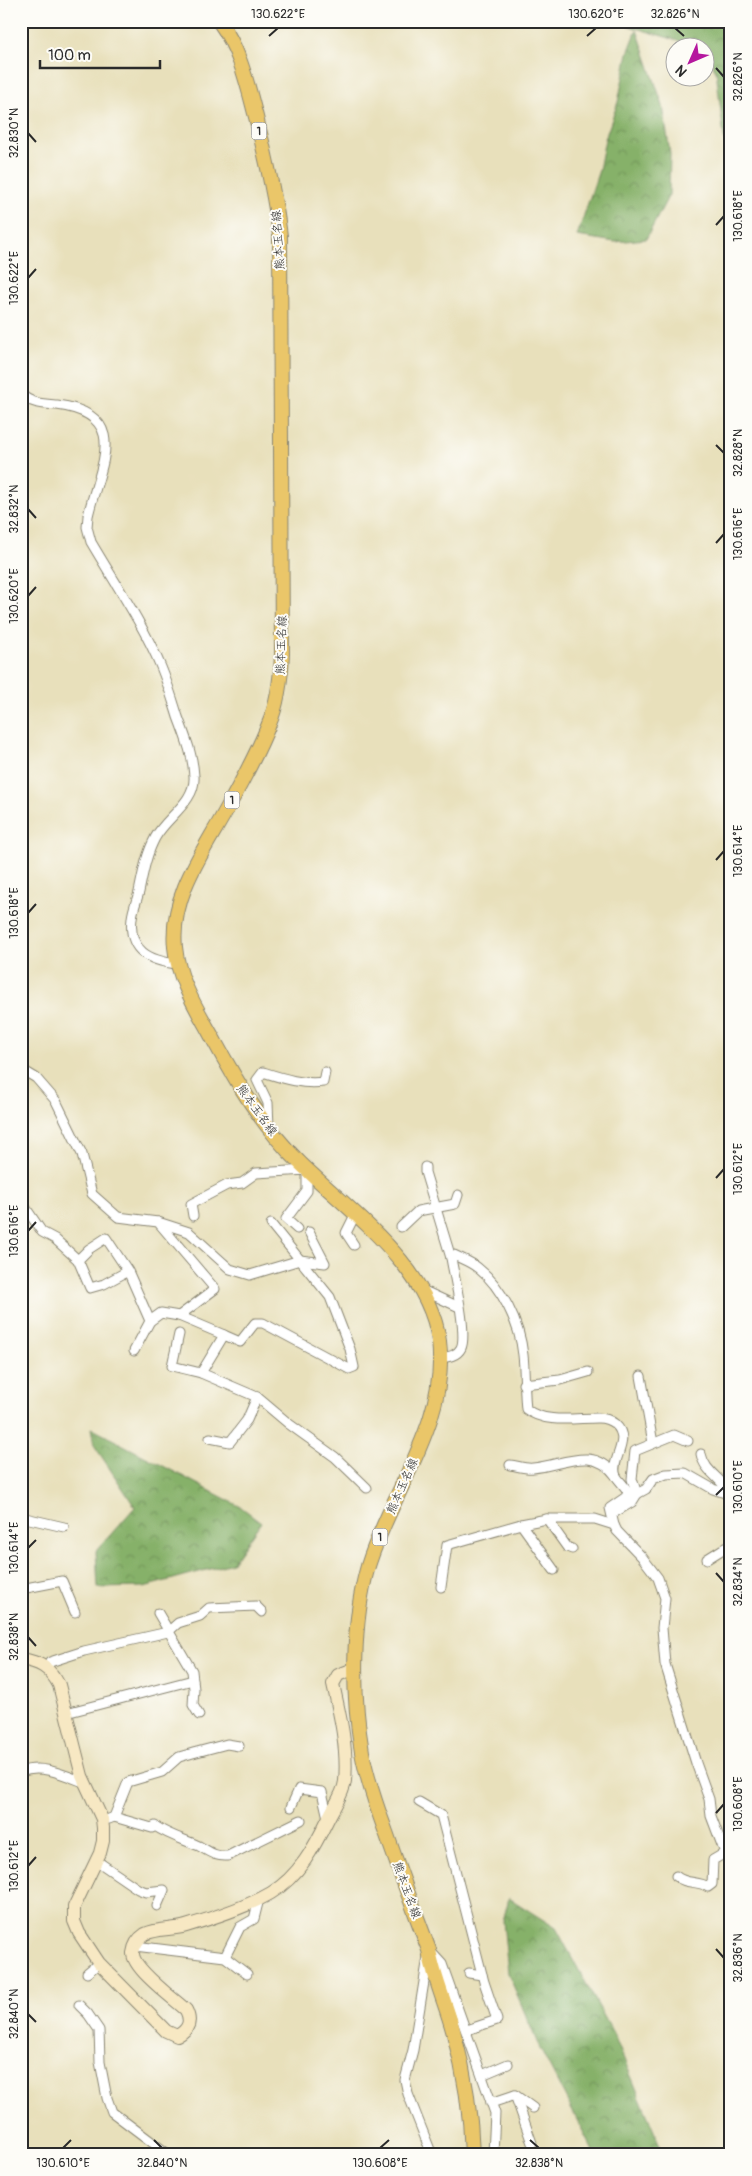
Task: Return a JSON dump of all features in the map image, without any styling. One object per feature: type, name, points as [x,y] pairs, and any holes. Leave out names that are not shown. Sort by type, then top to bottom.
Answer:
[{"type":"main road","name":"熊本玉名線","points":[[219,21],[230,36],[245,74],[273,185],[281,246],[283,598],[281,676],[272,720],[244,778],[195,866],[182,894],[174,924],[178,964],[190,996],[235,1079],[269,1130],[307,1170],[400,1259],[420,1289],[439,1339],[438,1387],[431,1417],[369,1563],[360,1598],[356,1628],[356,1668],[362,1754],[378,1809],[430,1950],[431,1963],[454,2033],[466,2087],[471,2126],[472,2155]]},
{"type":"street","points":[[21,394],[36,403],[72,407],[86,413],[95,419],[103,430],[106,440],[105,456],[88,516],[87,527],[91,542],[147,638],[161,667],[190,751],[195,778],[192,790],[186,801],[160,828],[146,858],[132,918],[133,933],[141,951],[150,959],[178,964]]},
{"type":"street","points":[[21,1069],[36,1078],[56,1101],[82,1154],[92,1194],[118,1217],[158,1222],[189,1232],[230,1269],[250,1275],[300,1260],[324,1263],[310,1232]]},
{"type":"street","points":[[269,1130],[268,1103],[257,1080],[263,1072],[286,1080],[316,1083],[323,1082],[325,1072]]},
{"type":"street","points":[[425,1167],[435,1208],[451,1258],[463,1333],[461,1348],[454,1356],[440,1358]]},
{"type":"street","points":[[193,1216],[191,1204],[226,1185],[242,1183],[256,1172],[307,1170],[307,1191],[286,1219],[297,1230]]},
{"type":"street","points":[[401,1227],[418,1211],[455,1204],[458,1195]]},
{"type":"street","points":[[21,1201],[42,1232],[55,1239],[78,1260],[90,1288],[104,1284],[128,1270]]},
{"type":"street","points":[[354,1245],[346,1233],[355,1215]]},
{"type":"street","points":[[158,1222],[215,1289],[179,1316]]},
{"type":"street","points":[[134,1351],[150,1321],[161,1313],[179,1316],[240,1342],[254,1323],[263,1323],[349,1370],[354,1367],[350,1348],[330,1297],[271,1224]]},
{"type":"street","points":[[78,1260],[89,1249],[106,1238],[128,1270],[150,1321]]},
{"type":"street","points":[[451,1258],[454,1255],[476,1266],[491,1280],[504,1300],[516,1327],[523,1355],[523,1384],[526,1409],[534,1415],[544,1418],[605,1418],[621,1430],[623,1437],[616,1476]]},
{"type":"street","points":[[420,1289],[459,1307]]},
{"type":"street","points":[[179,1334],[172,1366],[201,1373],[257,1397],[335,1457],[368,1488]]},
{"type":"street","points":[[201,1373],[224,1335]]},
{"type":"street","points":[[523,1384],[560,1380],[588,1372]]},
{"type":"street","points":[[640,1376],[653,1442]]},
{"type":"street","points":[[210,1438],[230,1442],[248,1420],[257,1397]]},
{"type":"street","points":[[637,1494],[632,1480],[635,1451],[674,1435],[688,1441]]},
{"type":"street","points":[[701,1454],[703,1462],[713,1476],[728,1489],[730,1495]]},
{"type":"street","points":[[510,1465],[532,1468],[587,1458],[599,1461],[611,1469],[628,1492],[626,1497],[610,1508],[613,1514],[614,1525],[617,1531],[642,1557],[658,1578],[666,1598],[662,1628],[665,1664],[696,1764],[709,1799],[711,1816],[731,1862]]},
{"type":"street","points":[[613,1514],[619,1508],[632,1502],[652,1479],[666,1474],[686,1473],[713,1489],[730,1495]]},
{"type":"street","points":[[21,1517],[64,1527]]},
{"type":"street","points":[[441,1587],[447,1546],[521,1524],[547,1519],[595,1519],[614,1525]]},
{"type":"street","points":[[547,1519],[567,1547],[572,1549]]},
{"type":"street","points":[[521,1524],[554,1570]]},
{"type":"street","points":[[707,1559],[731,1544]]},
{"type":"street","points":[[21,1590],[62,1581],[76,1612]]},
{"type":"street","points":[[47,1668],[50,1662],[76,1654],[168,1632],[178,1623],[200,1616],[209,1608],[256,1606],[262,1612]]},
{"type":"street","points":[[158,1613],[192,1671],[193,1705],[199,1715]]},
{"type":"street","points":[[21,1659],[34,1661],[47,1668],[60,1685],[86,1783],[108,1819],[152,1828],[155,1826],[169,1836],[200,1847],[208,1853],[219,1857],[228,1856],[301,1820]]},
{"type":"street","points":[[239,1746],[226,1744],[179,1757],[162,1772],[128,1782],[108,1819],[97,1861],[74,1907],[74,1921],[79,1933],[99,1963],[166,2031],[178,2036],[185,2032],[189,2025],[189,2017],[186,2010],[141,1970],[134,1960],[135,1946],[140,1938],[147,1933],[185,1927],[259,1899],[282,1884],[303,1864],[317,1842],[345,1784],[342,1723],[333,1684],[338,1675],[356,1668]]},
{"type":"street","points":[[66,1712],[193,1680]]},
{"type":"street","points":[[21,1772],[26,1770],[49,1770],[86,1783]]},
{"type":"street","points":[[291,1807],[299,1789],[322,1792],[328,1818]]},
{"type":"street","points":[[419,1802],[441,1815],[482,1974],[497,2020],[467,2030]]},
{"type":"street","points":[[676,1876],[681,1881],[701,1883],[708,1887],[712,1884],[713,1860],[726,1853]]},
{"type":"street","points":[[97,1861],[138,1889],[146,1892],[164,1890],[157,1906]]},
{"type":"street","points":[[225,1956],[240,1928],[254,1918],[259,1899]]},
{"type":"street","points":[[135,1946],[225,1956],[247,1974]]},
{"type":"street","points":[[430,1950],[442,1964],[492,2103],[495,2113],[492,2155]]},
{"type":"street","points":[[430,1950],[413,2050],[405,2080],[408,2094],[432,2155]]},
{"type":"street","points":[[87,1973],[99,1963]]},
{"type":"street","points":[[469,1973],[482,1974]]},
{"type":"street","points":[[79,2005],[88,2014],[98,2030],[100,2062],[107,2098],[112,2112],[169,2155]]},
{"type":"street","points":[[482,2075],[508,2064]]},
{"type":"street","points":[[492,2103],[515,2095]]},
{"type":"street","points":[[515,2095],[534,2108]]},
{"type":"street","points":[[515,2095],[532,2144]]},
{"type":"green space","points":[[623,21],[731,21],[731,151],[725,145],[714,67],[714,38],[669,38],[626,25]]},
{"type":"green space","points":[[637,30],[663,106],[670,154],[669,195],[646,239],[615,242],[577,236],[599,170],[605,139],[618,102],[628,53]]},
{"type":"green space","points":[[91,1428],[241,1507],[261,1522],[232,1563],[144,1587],[98,1588],[96,1551],[135,1507],[94,1445]]},
{"type":"green space","points":[[509,1898],[556,1928],[613,2033],[664,2155],[595,2155],[537,2042],[508,1973],[503,1921]]}]
